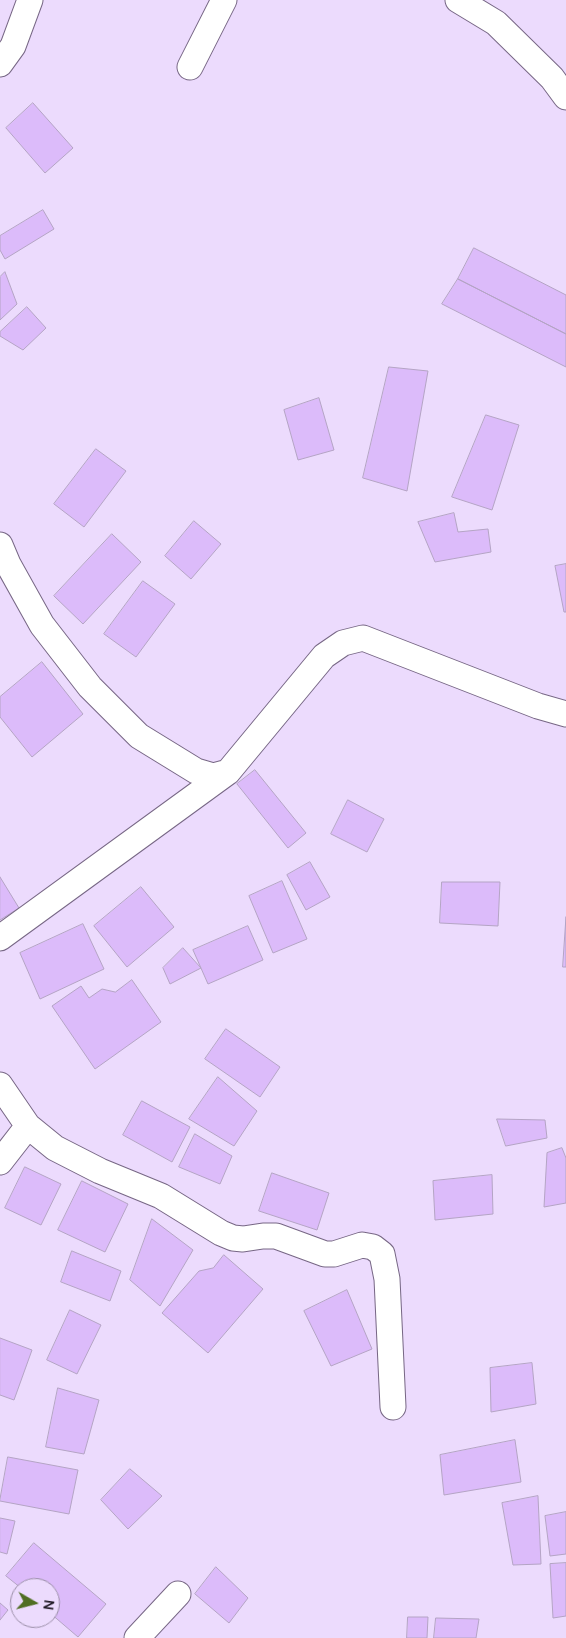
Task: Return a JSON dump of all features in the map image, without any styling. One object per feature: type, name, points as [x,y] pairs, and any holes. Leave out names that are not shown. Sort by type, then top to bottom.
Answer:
[{"type":"street","points":[[0,64],[13,46],[30,0]]},
{"type":"street","points":[[190,67],[224,0]]},
{"type":"street","points":[[458,0],[496,23],[552,78],[566,97]]},
{"type":"street","points":[[0,545],[8,564],[42,625],[90,687],[139,736],[196,772],[213,776],[228,772]]},
{"type":"street","points":[[0,938],[228,772],[324,656],[343,643],[363,638],[538,706],[566,714]]},
{"type":"street","points":[[0,1085],[28,1126],[55,1148],[161,1196],[221,1233],[233,1238],[243,1239],[276,1236],[325,1254],[334,1254],[362,1245],[373,1247],[382,1254],[387,1279],[393,1407]]},
{"type":"street","points":[[0,1162],[28,1126]]},
{"type":"street","points":[[137,1638],[178,1594]]},
{"type":"building","points":[[33,103],[73,148],[45,173],[6,128]]},
{"type":"building","points":[[43,210],[54,229],[5,259],[0,250],[0,236]]},
{"type":"building","points":[[474,248],[566,295],[566,334],[458,279]]},
{"type":"building","points":[[5,272],[17,304],[0,320],[0,277]]},
{"type":"building","points":[[458,279],[566,334],[566,367],[442,304]]},
{"type":"building","points":[[27,307],[46,328],[23,350],[0,336],[0,332]]},
{"type":"building","points":[[389,367],[428,371],[407,491],[363,478]]},
{"type":"building","points":[[319,398],[334,450],[298,460],[284,410]]},
{"type":"building","points":[[486,415],[519,425],[492,510],[452,497]]},
{"type":"building","points":[[96,449],[126,471],[84,527],[54,504]]},
{"type":"building","points":[[454,513],[458,532],[488,529],[491,552],[435,562],[418,522]]},
{"type":"building","points":[[194,521],[221,544],[191,579],[165,556]]},
{"type":"building","points":[[112,534],[141,562],[83,624],[54,596]]},
{"type":"building","points":[[566,564],[566,612],[564,612],[555,566]]},
{"type":"building","points":[[143,581],[175,604],[136,657],[104,634]]},
{"type":"building","points":[[42,662],[83,714],[32,757],[0,717],[0,697]]},
{"type":"building","points":[[255,770],[306,833],[288,848],[237,784]]},
{"type":"building","points":[[348,800],[384,819],[367,852],[331,834]]},
{"type":"building","points":[[310,862],[330,897],[306,910],[287,875]]},
{"type":"building","points":[[0,877],[19,908],[0,920]]},
{"type":"building","points":[[282,881],[307,939],[273,953],[249,896]]},
{"type":"building","points":[[442,882],[500,882],[498,926],[440,923]]},
{"type":"building","points":[[141,887],[174,927],[127,967],[94,926]]},
{"type":"building","points":[[566,917],[566,967],[563,967]]},
{"type":"building","points":[[83,924],[104,969],[40,999],[20,953]]},
{"type":"building","points":[[248,926],[263,960],[208,984],[193,950]]},
{"type":"building","points":[[183,948],[201,968],[170,984],[163,968]]},
{"type":"building","points":[[132,980],[161,1022],[95,1069],[52,1006],[81,986],[89,998],[102,989],[115,992]]},
{"type":"building","points":[[226,1029],[280,1067],[260,1097],[205,1059]]},
{"type":"building","points":[[218,1077],[257,1111],[234,1146],[189,1119]]},
{"type":"building","points":[[142,1101],[190,1127],[172,1162],[123,1135]]},
{"type":"building","points":[[497,1119],[545,1120],[547,1138],[506,1146]]},
{"type":"building","points":[[195,1134],[232,1156],[220,1184],[179,1167]]},
{"type":"building","points":[[562,1148],[566,1158],[566,1203],[544,1207],[547,1153]]},
{"type":"building","points":[[25,1167],[61,1184],[41,1225],[5,1208]]},
{"type":"building","points":[[272,1173],[329,1193],[317,1230],[259,1211]]},
{"type":"building","points":[[492,1175],[493,1214],[435,1220],[433,1181]]},
{"type":"building","points":[[82,1181],[128,1204],[105,1252],[58,1230]]},
{"type":"building","points":[[152,1219],[193,1250],[160,1306],[130,1280]]},
{"type":"building","points":[[72,1251],[121,1271],[110,1301],[61,1282]]},
{"type":"building","points":[[224,1255],[263,1289],[208,1353],[162,1313],[199,1271],[213,1268]]},
{"type":"building","points":[[347,1290],[372,1349],[331,1366],[304,1311]]},
{"type":"building","points":[[70,1310],[101,1325],[77,1374],[47,1360]]},
{"type":"building","points":[[0,1338],[32,1350],[14,1400],[0,1395]]},
{"type":"building","points":[[532,1363],[536,1404],[491,1412],[490,1368]]},
{"type":"building","points":[[58,1388],[99,1400],[84,1454],[46,1447]]},
{"type":"building","points":[[515,1440],[521,1482],[444,1495],[440,1455]]},
{"type":"building","points":[[8,1457],[78,1470],[69,1514],[0,1501]]},
{"type":"building","points":[[130,1469],[162,1496],[128,1529],[101,1500]]},
{"type":"building","points":[[538,1496],[541,1564],[513,1565],[502,1503]]},
{"type":"building","points":[[566,1512],[566,1554],[550,1556],[545,1516]]},
{"type":"building","points":[[0,1518],[15,1521],[7,1554],[0,1552]]},
{"type":"building","points":[[34,1543],[106,1604],[78,1637],[60,1622],[60,1578],[10,1579],[6,1576]]},
{"type":"building","points":[[566,1563],[566,1616],[553,1618],[550,1564]]},
{"type":"building","points":[[216,1567],[248,1598],[229,1623],[195,1594]]},
{"type":"building","points":[[0,1603],[8,1610],[0,1620]]},
{"type":"building","points":[[408,1617],[428,1617],[427,1638],[407,1638]]},
{"type":"building","points":[[436,1618],[479,1619],[476,1638],[434,1638]]}]
